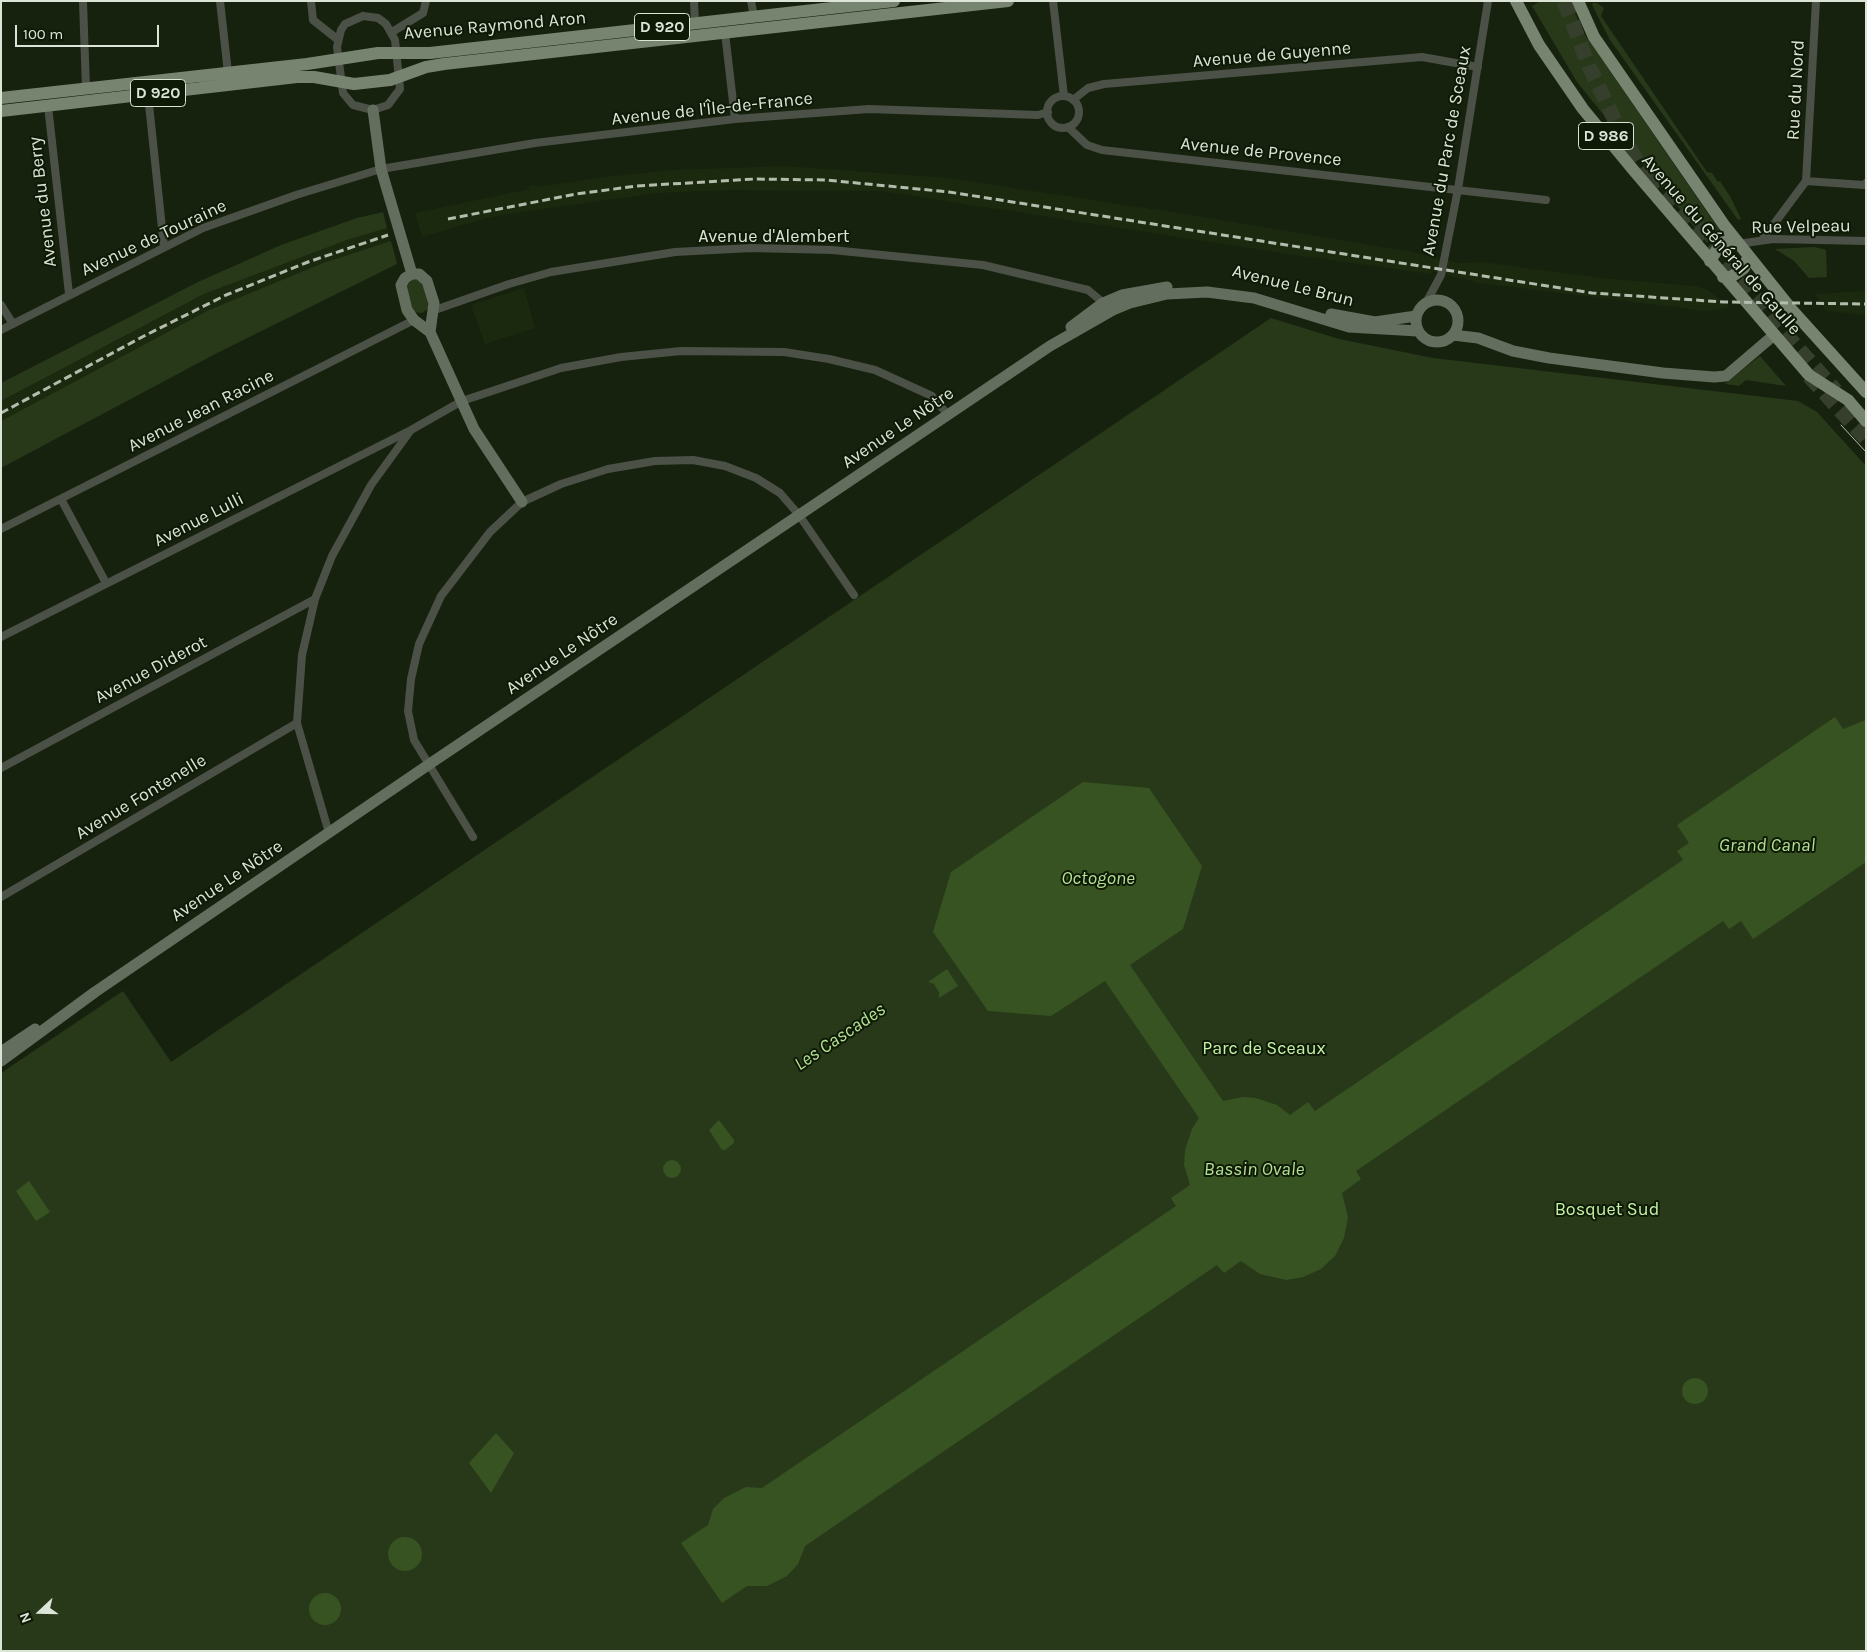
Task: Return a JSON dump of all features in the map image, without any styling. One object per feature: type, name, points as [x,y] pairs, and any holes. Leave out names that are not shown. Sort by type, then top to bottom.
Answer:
[{"type":"main road","name":"Avenue Raymond Aron","points":[[86,89],[307,64],[338,58],[396,52],[430,53],[894,1]]},
{"type":"main road","name":"Avenue Raymond Aron","points":[[394,78],[426,67],[444,64],[1008,1]]},
{"type":"main road","name":"Avenue du Général de Gaulle","points":[[1516,1],[1539,45],[1583,109],[1723,277],[1809,375],[1848,400],[1866,421]]},
{"type":"main road","name":"Avenue du Général de Gaulle","points":[[1578,1],[1594,37],[1736,241],[1866,392]]},
{"type":"main road","name":"D 920","points":[[1,111],[297,77],[314,77],[354,84],[394,78]]},
{"type":"main road","name":"D 920","points":[[1,98],[86,89]]},
{"type":"main road","points":[[373,110],[382,169],[412,274]]},
{"type":"main road","points":[[1710,261],[1721,243],[1736,241]]},
{"type":"main road","points":[[1723,277],[1731,277],[1744,268],[1748,257]]},
{"type":"main road","points":[[430,332],[434,303],[427,281],[419,274],[412,274],[402,281],[401,291],[407,310],[414,320],[430,332],[474,429],[522,502]]},
{"type":"main road","name":"Avenue Le Brun","points":[[1103,302],[1122,295],[1142,291],[1207,285],[1244,289],[1346,318],[1375,322],[1416,316]]},
{"type":"main road","name":"Avenue Le Brun","points":[[1113,310],[1130,303],[1167,294],[1206,292],[1254,298],[1349,327],[1418,331]]},
{"type":"main road","points":[[1458,319],[1452,335],[1441,342],[1434,342],[1428,340],[1418,331],[1416,316],[1426,302],[1440,300],[1446,302],[1452,306],[1458,319],[1478,338]]},
{"type":"main road","name":"Avenue Le Nôtre","points":[[1050,346],[1103,302]]},
{"type":"main road","name":"Avenue Le Nôtre","points":[[4,1052],[1050,346],[1113,310]]},
{"type":"main road","points":[[414,320],[432,311]]},
{"type":"main road","points":[[1452,335],[1478,338],[1513,351],[1549,358],[1664,373],[1714,377],[1726,376],[1774,335]]},
{"type":"street","points":[[83,1],[86,89]]},
{"type":"street","points":[[220,1],[228,73]]},
{"type":"street","points":[[311,1],[314,20],[337,39]]},
{"type":"street","points":[[392,32],[423,13],[426,1]]},
{"type":"street","points":[[694,1],[694,23]]},
{"type":"street","points":[[751,1],[754,17]]},
{"type":"street","points":[[1053,1],[1064,96]]},
{"type":"street","name":"Avenue du Parc de Sceaux","points":[[1426,302],[1441,275],[1458,189],[1488,1]]},
{"type":"street","name":"Rue du Nord","points":[[1806,181],[1816,1]]},
{"type":"street","points":[[363,16],[378,18],[392,32],[396,52],[394,78],[400,89],[397,96],[388,105],[373,110],[353,105],[343,93],[338,58],[337,39],[345,24],[363,16]]},
{"type":"street","points":[[725,33],[735,119]]},
{"type":"street","name":"Avenue de Guyenne","points":[[1074,100],[1088,88],[1104,84],[1422,57],[1478,67]]},
{"type":"street","points":[[148,94],[164,247]]},
{"type":"street","points":[[1064,96],[1074,100],[1079,112],[1076,121],[1068,127],[1054,124],[1048,112],[1051,102],[1064,96]]},
{"type":"street","name":"Avenue du Berry","points":[[48,106],[69,294]]},
{"type":"street","name":"Avenue de l'Île-de-France","points":[[382,169],[535,143],[735,119],[869,109],[1038,115],[1048,112]]},
{"type":"street","name":"Avenue de Provence","points":[[1068,127],[1087,145],[1102,150],[1546,200]]},
{"type":"street","name":"Avenue de Touraine","points":[[1,330],[69,294],[225,219],[382,169]]},
{"type":"street","points":[[1762,240],[1806,181],[1864,185],[1866,183]]},
{"type":"street","name":"Rue Velpeau","points":[[1736,241],[1866,240]]},
{"type":"street","name":"Avenue d'Alembert","points":[[432,311],[509,284],[560,270],[675,252],[752,248],[832,250],[983,265],[1088,290],[1113,310]]},
{"type":"street","points":[[1,305],[13,324]]},
{"type":"street","name":"Avenue Jean Racine","points":[[1,529],[414,320]]},
{"type":"street","name":"Avenue Lulli","points":[[1,638],[106,583],[411,430],[462,402],[561,368],[621,357],[681,351],[736,350],[802,355],[829,359],[875,370],[932,396],[948,415]]},
{"type":"street","points":[[328,833],[297,723],[302,655],[315,599],[332,556],[371,485],[411,430]]},
{"type":"street","points":[[473,837],[414,740],[408,711],[411,679],[419,644],[432,612],[450,583],[490,532],[522,502],[560,484],[608,469],[655,461],[693,460],[725,466],[756,478],[780,493],[799,515],[854,595]]},
{"type":"street","points":[[60,499],[106,583]]},
{"type":"street","name":"Avenue Diderot","points":[[1,768],[315,599]]},
{"type":"street","name":"Avenue Fontenelle","points":[[1,898],[297,723]]},
{"type":"shaded area","points":[[785,166],[948,178],[1204,217],[1411,252],[1459,263],[1482,262],[1601,278],[1695,286],[1706,289],[1730,307],[1706,311],[1479,283],[1432,271],[1431,274],[1301,256],[881,191],[729,190],[657,193],[491,217],[422,237],[415,213],[529,189],[529,186],[537,185],[538,187],[604,177],[673,170]]},
{"type":"shaded area","points":[[387,228],[391,241],[323,263],[209,310],[1,421],[1,401],[204,294],[347,240]]},
{"type":"shaded area","points":[[524,288],[535,328],[485,344],[471,305]]},
{"type":"shaded area","points":[[1866,291],[1866,315],[1826,311],[1815,294]]},
{"type":"green space","points":[[1540,1],[1570,1],[1583,32],[1720,231],[1707,243],[1577,82],[1532,6]]},
{"type":"green space","points":[[1597,3],[1604,8],[1601,16],[1707,172],[1712,173],[1718,182],[1720,181],[1741,219],[1738,220],[1610,40],[1592,5]]},
{"type":"green space","points":[[383,212],[387,228],[347,240],[204,294],[1,401],[1,383],[198,282],[281,245],[357,218]]},
{"type":"green space","points":[[391,241],[397,264],[219,352],[1,468],[1,421],[209,310],[323,263]]},
{"type":"green space","points":[[1815,247],[1826,250],[1827,277],[1809,278],[1794,261],[1775,249]]},
{"type":"green space","points":[[414,279],[420,280],[430,301],[429,308],[422,313],[412,312],[405,285]]},
{"type":"green space","name":"Parc de Sceaux","points":[[1271,318],[1339,339],[1433,358],[1798,401],[1817,412],[1866,466],[1866,1651],[1,1651],[1,1073],[123,991],[171,1062]]},
{"type":"green space","points":[[1760,356],[1786,386],[1746,380],[1739,386],[1725,384]]},
{"type":"water","points":[[1835,717],[1843,729],[1866,720],[1866,862],[1753,939],[1741,921],[1729,929],[1723,921],[1356,1171],[1361,1179],[1342,1193],[1348,1217],[1344,1238],[1335,1256],[1321,1269],[1303,1277],[1286,1280],[1260,1274],[1241,1261],[1224,1273],[1217,1265],[805,1546],[798,1564],[787,1576],[767,1586],[747,1586],[722,1603],[681,1543],[708,1525],[713,1509],[724,1498],[746,1487],[762,1488],[1176,1206],[1171,1198],[1190,1185],[1184,1165],[1185,1150],[1192,1129],[1199,1118],[1105,981],[1051,1016],[988,1011],[933,932],[951,872],[1083,782],[1149,788],[1202,866],[1183,929],[1130,965],[1223,1101],[1243,1097],[1256,1098],[1277,1105],[1290,1115],[1308,1102],[1315,1111],[1683,860],[1677,851],[1689,843],[1677,825]]},
{"type":"water","points":[[947,969],[958,986],[939,998],[939,992],[934,984],[928,982]]},
{"type":"water","points":[[719,1120],[734,1140],[734,1143],[725,1150],[722,1150],[709,1130]]},
{"type":"water","points":[[668,1160],[676,1160],[681,1165],[679,1176],[668,1178],[663,1173],[663,1165]]},
{"type":"water","points":[[29,1181],[50,1212],[36,1221],[16,1191]]},
{"type":"water","points":[[1695,1378],[1705,1381],[1708,1391],[1705,1401],[1695,1404],[1685,1401],[1682,1391],[1685,1381]]},
{"type":"water","points":[[496,1433],[514,1453],[491,1493],[469,1463]]},
{"type":"water","points":[[405,1537],[417,1542],[422,1554],[417,1566],[405,1571],[393,1566],[388,1554],[393,1542]]},
{"type":"water","points":[[325,1593],[337,1597],[341,1609],[337,1621],[325,1625],[313,1621],[309,1609],[313,1597]]},
{"type":"tunnel","points":[[1564,1],[1589,66],[1618,127],[1646,177],[1655,188]]},
{"type":"tunnel","points":[[1653,173],[1789,338],[1836,391]]},
{"type":"tunnel","points":[[1809,376],[1866,439]]},
{"type":"tram line","points":[[1841,425],[1866,452]]},
{"type":"railway","points":[[448,219],[576,194],[637,186],[755,179],[826,180],[949,192],[1592,293],[1724,302],[1866,304]]},
{"type":"railway","points":[[1,413],[144,336],[226,295],[308,262],[388,235]]},
{"type":"water label","name":"Grand Canal","points":[[1767,846]]},
{"type":"water label","name":"Octogone","points":[[1098,879]]},
{"type":"water label","name":"Les Cascades","points":[[840,1037]]},
{"type":"water label","name":"Bassin Ovale","points":[[1254,1170]]},
{"type":"park label","name":"Bosquet Sud","points":[[1607,1210]]}]
